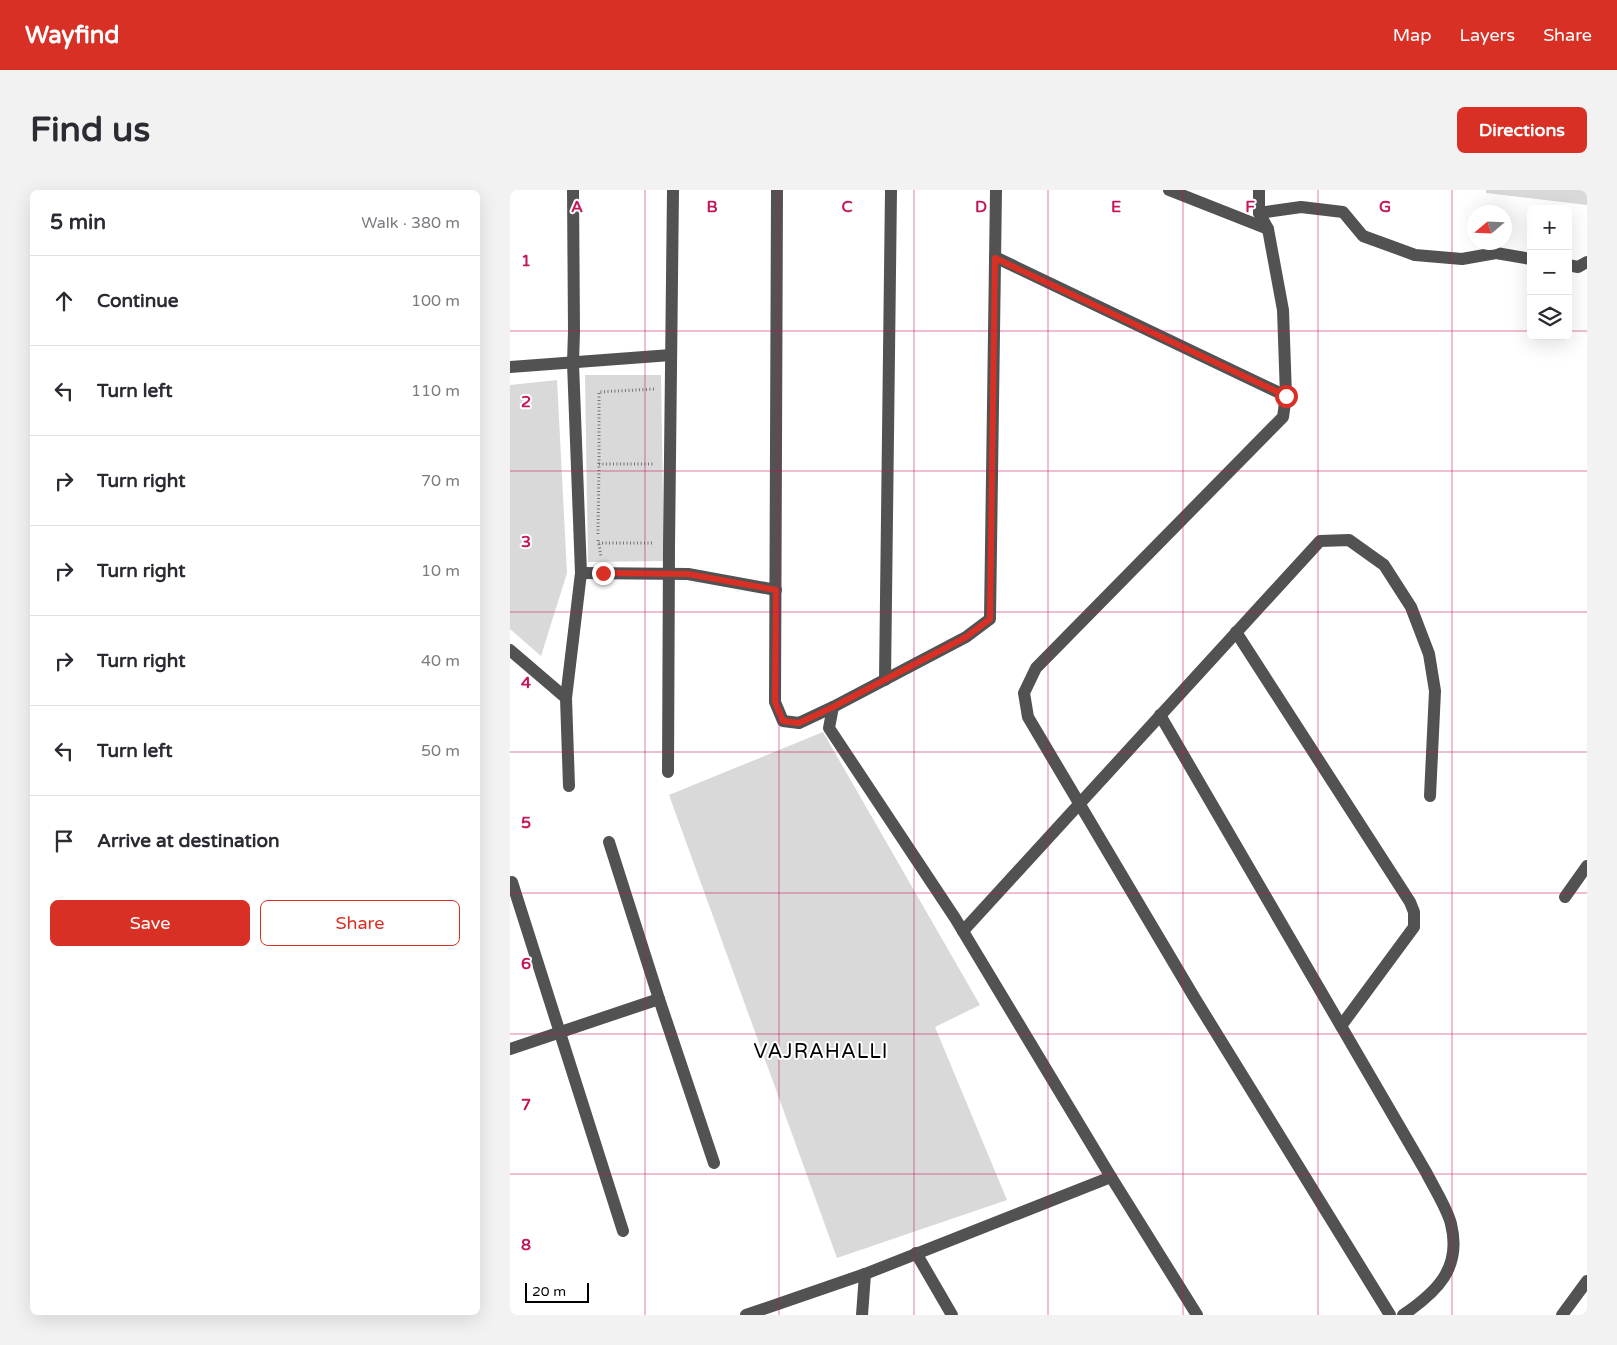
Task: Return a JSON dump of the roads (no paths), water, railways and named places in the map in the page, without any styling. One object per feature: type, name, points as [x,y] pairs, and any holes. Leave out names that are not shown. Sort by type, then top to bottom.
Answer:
[{"type":"street","points":[[568,786],[566,698],[581,573],[574,363],[573,190]]},
{"type":"street","points":[[668,772],[672,190]]},
{"type":"street","points":[[777,190],[775,702],[783,721],[799,723],[966,637],[990,619],[996,190]]},
{"type":"street","points":[[885,680],[891,190]]},
{"type":"street","points":[[1169,190],[1268,229]]},
{"type":"street","points":[[1258,190],[1259,213],[1268,229],[1283,310],[1286,396],[1283,417],[1036,668],[1024,693],[1028,717],[1079,804],[1194,997],[1390,1315]]},
{"type":"street","points":[[1259,213],[1301,207],[1343,212],[1363,236],[1415,255],[1462,259],[1496,253],[1527,258]]},
{"type":"street","points":[[995,258],[1286,396]]},
{"type":"street","points":[[1572,266],[1578,267],[1587,262]]},
{"type":"street","points":[[510,367],[671,355]]},
{"type":"street","points":[[963,931],[1320,541],[1349,540],[1384,565],[1411,607],[1429,654],[1435,691],[1430,796]]},
{"type":"street","points":[[581,573],[688,574],[776,590]]},
{"type":"street","points":[[1236,632],[1410,902],[1414,912],[1414,927],[1341,1026]]},
{"type":"street","points":[[510,650],[566,698]]},
{"type":"street","points":[[833,707],[829,728],[963,931],[1110,1178],[1196,1315]]},
{"type":"street","points":[[1160,715],[1426,1172],[1451,1223],[1455,1246],[1450,1268],[1434,1290],[1403,1315]]},
{"type":"street","points":[[609,842],[659,1000],[714,1163]]},
{"type":"street","points":[[1565,897],[1587,866]]},
{"type":"street","points":[[512,882],[623,1231]]},
{"type":"street","points":[[510,1049],[659,1000]]},
{"type":"street","points":[[746,1315],[865,1274],[1110,1178]]},
{"type":"street","points":[[916,1253],[952,1315]]},
{"type":"street","points":[[862,1315],[865,1274]]},
{"type":"street","points":[[1562,1315],[1587,1280]]},
{"type":"district","name":"VAJRAHALLI","points":[[821,1051]]}]
